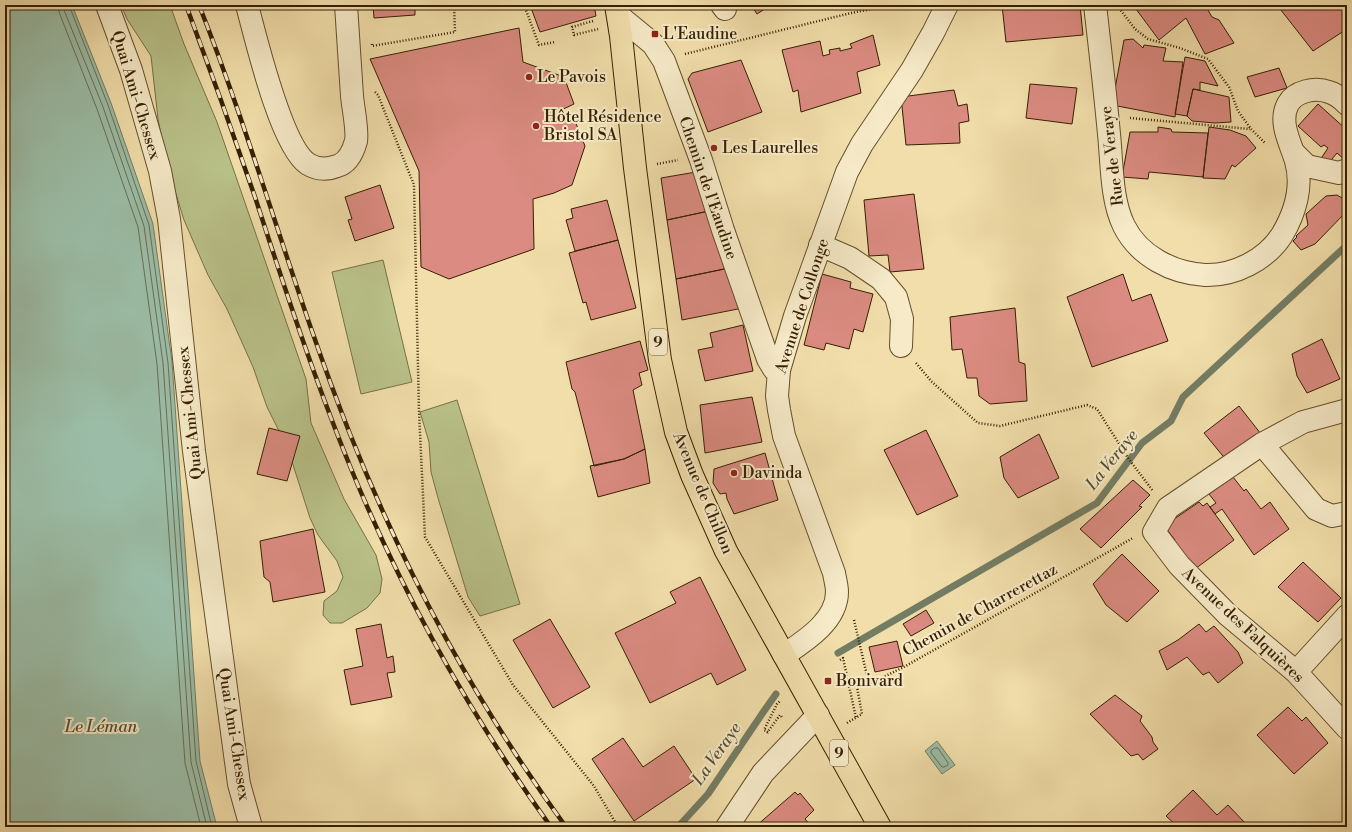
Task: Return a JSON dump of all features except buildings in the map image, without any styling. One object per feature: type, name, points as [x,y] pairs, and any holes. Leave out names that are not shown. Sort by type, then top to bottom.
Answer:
[{"type":"main road","name":"Avenue de Chillon","points":[[618,11],[635,168],[660,360],[676,432],[692,475],[726,550],[880,827]]},
{"type":"street","name":"Quai Ami-Chessex","points":[[107,5],[131,70],[160,172],[169,219],[194,451],[238,784],[251,827]]},
{"type":"street","points":[[247,5],[269,84],[288,136],[296,152],[307,163],[317,168],[330,169],[342,165],[350,157],[356,138],[349,64],[346,5]]},
{"type":"street","name":"Avenue de Collonge","points":[[784,655],[804,641],[823,624],[832,610],[837,593],[834,573],[784,436],[778,410],[777,396],[779,372],[793,322],[847,172],[855,157],[912,70],[947,5]]},
{"type":"street","name":"Rue de Veraye","points":[[1095,5],[1115,196],[1119,214],[1125,228],[1136,242],[1152,257],[1169,267],[1190,273],[1212,275],[1229,273],[1250,264],[1276,243],[1291,217],[1298,194],[1298,173],[1284,121],[1285,110],[1288,104],[1300,93],[1313,90],[1330,92],[1347,104]]},
{"type":"street","name":"Chemin de l'Eaudine","points":[[618,11],[653,44],[664,61],[768,359],[774,369],[779,372]]},
{"type":"street","points":[[1293,152],[1307,166],[1339,173],[1347,170]]},
{"type":"street","points":[[820,245],[850,258],[881,279],[896,297],[902,319],[901,346]]},
{"type":"street","name":"Avenue des Falquières","points":[[1347,410],[1303,422],[1262,444],[1168,508],[1154,532],[1178,565],[1228,615],[1296,672],[1347,728]]},
{"type":"street","points":[[1262,444],[1316,509],[1332,516],[1347,513]]},
{"type":"street","points":[[1296,672],[1347,616]]},
{"type":"street","points":[[727,827],[762,773],[818,715]]},
{"type":"path","points":[[372,46],[455,32],[454,5]]},
{"type":"path","points":[[524,5],[539,45],[555,42]]},
{"type":"path","points":[[693,52],[850,13],[893,5]]},
{"type":"path","points":[[1117,5],[1134,29],[1148,40],[1180,48],[1208,58],[1229,87],[1238,111],[1251,129],[1266,144],[1278,152],[1293,152]]},
{"type":"path","points":[[586,31],[574,35],[572,27],[593,22]]},
{"type":"path","points":[[373,90],[378,95],[414,185],[419,412],[424,537],[513,685],[594,786],[618,827]]},
{"type":"path","points":[[1107,116],[1251,129]]},
{"type":"path","points":[[635,168],[698,156]]},
{"type":"path","points":[[901,346],[931,381],[978,423],[1000,426],[1087,405],[1098,409],[1128,458],[1144,480]]},
{"type":"path","name":"Chemin de Charrerettaz","points":[[840,660],[842,658],[856,718],[862,714],[857,687],[869,684],[909,664],[1136,536]]},
{"type":"path","points":[[855,623],[869,684]]},
{"type":"path","points":[[768,732],[764,730],[780,701]]},
{"type":"green space","points":[[121,5],[170,5],[184,44],[217,122],[306,379],[311,423],[344,499],[376,555],[382,579],[380,593],[367,608],[342,623],[330,623],[323,615],[324,601],[337,591],[343,577],[337,561],[318,535],[310,518],[288,449],[267,407],[253,367],[227,309],[208,275],[184,220],[167,165],[158,119],[151,56],[127,19]]},
{"type":"green space","points":[[383,260],[412,382],[361,394],[332,272]]},
{"type":"green space","points":[[457,400],[520,604],[480,616],[468,597],[438,498],[431,472],[429,442],[420,412]]},
{"type":"water","name":"Le Léman","points":[[5,5],[72,5],[111,103],[153,224],[172,362],[200,761],[217,827],[5,827]]},
{"type":"water","points":[[937,741],[955,765],[942,774],[925,751]]},
{"type":"waterway","name":"La Veraye","points":[[838,653],[1097,503],[1142,443],[1171,421],[1183,397],[1347,245]]},
{"type":"waterway","name":"La Veraye","points":[[678,827],[708,794],[776,694]]},
{"type":"railway","points":[[186,5],[247,173],[313,369],[338,437],[372,518],[441,655],[493,742],[551,827]]},
{"type":"railway","points":[[199,5],[238,112],[330,381],[372,487],[420,588],[473,686],[502,733],[566,827]]},
{"type":"place","name":"L'Eaudine","points":[[655,34]]},
{"type":"place","name":"Le Pavois","points":[[529,77]]},
{"type":"place","name":"Hôtel Résidence Bristol SA","points":[[536,126]]},
{"type":"place","name":"Les Laurelles","points":[[714,148]]},
{"type":"place","name":"Davinda","points":[[734,473]]},
{"type":"place","name":"Bonivard","points":[[828,681]]}]
